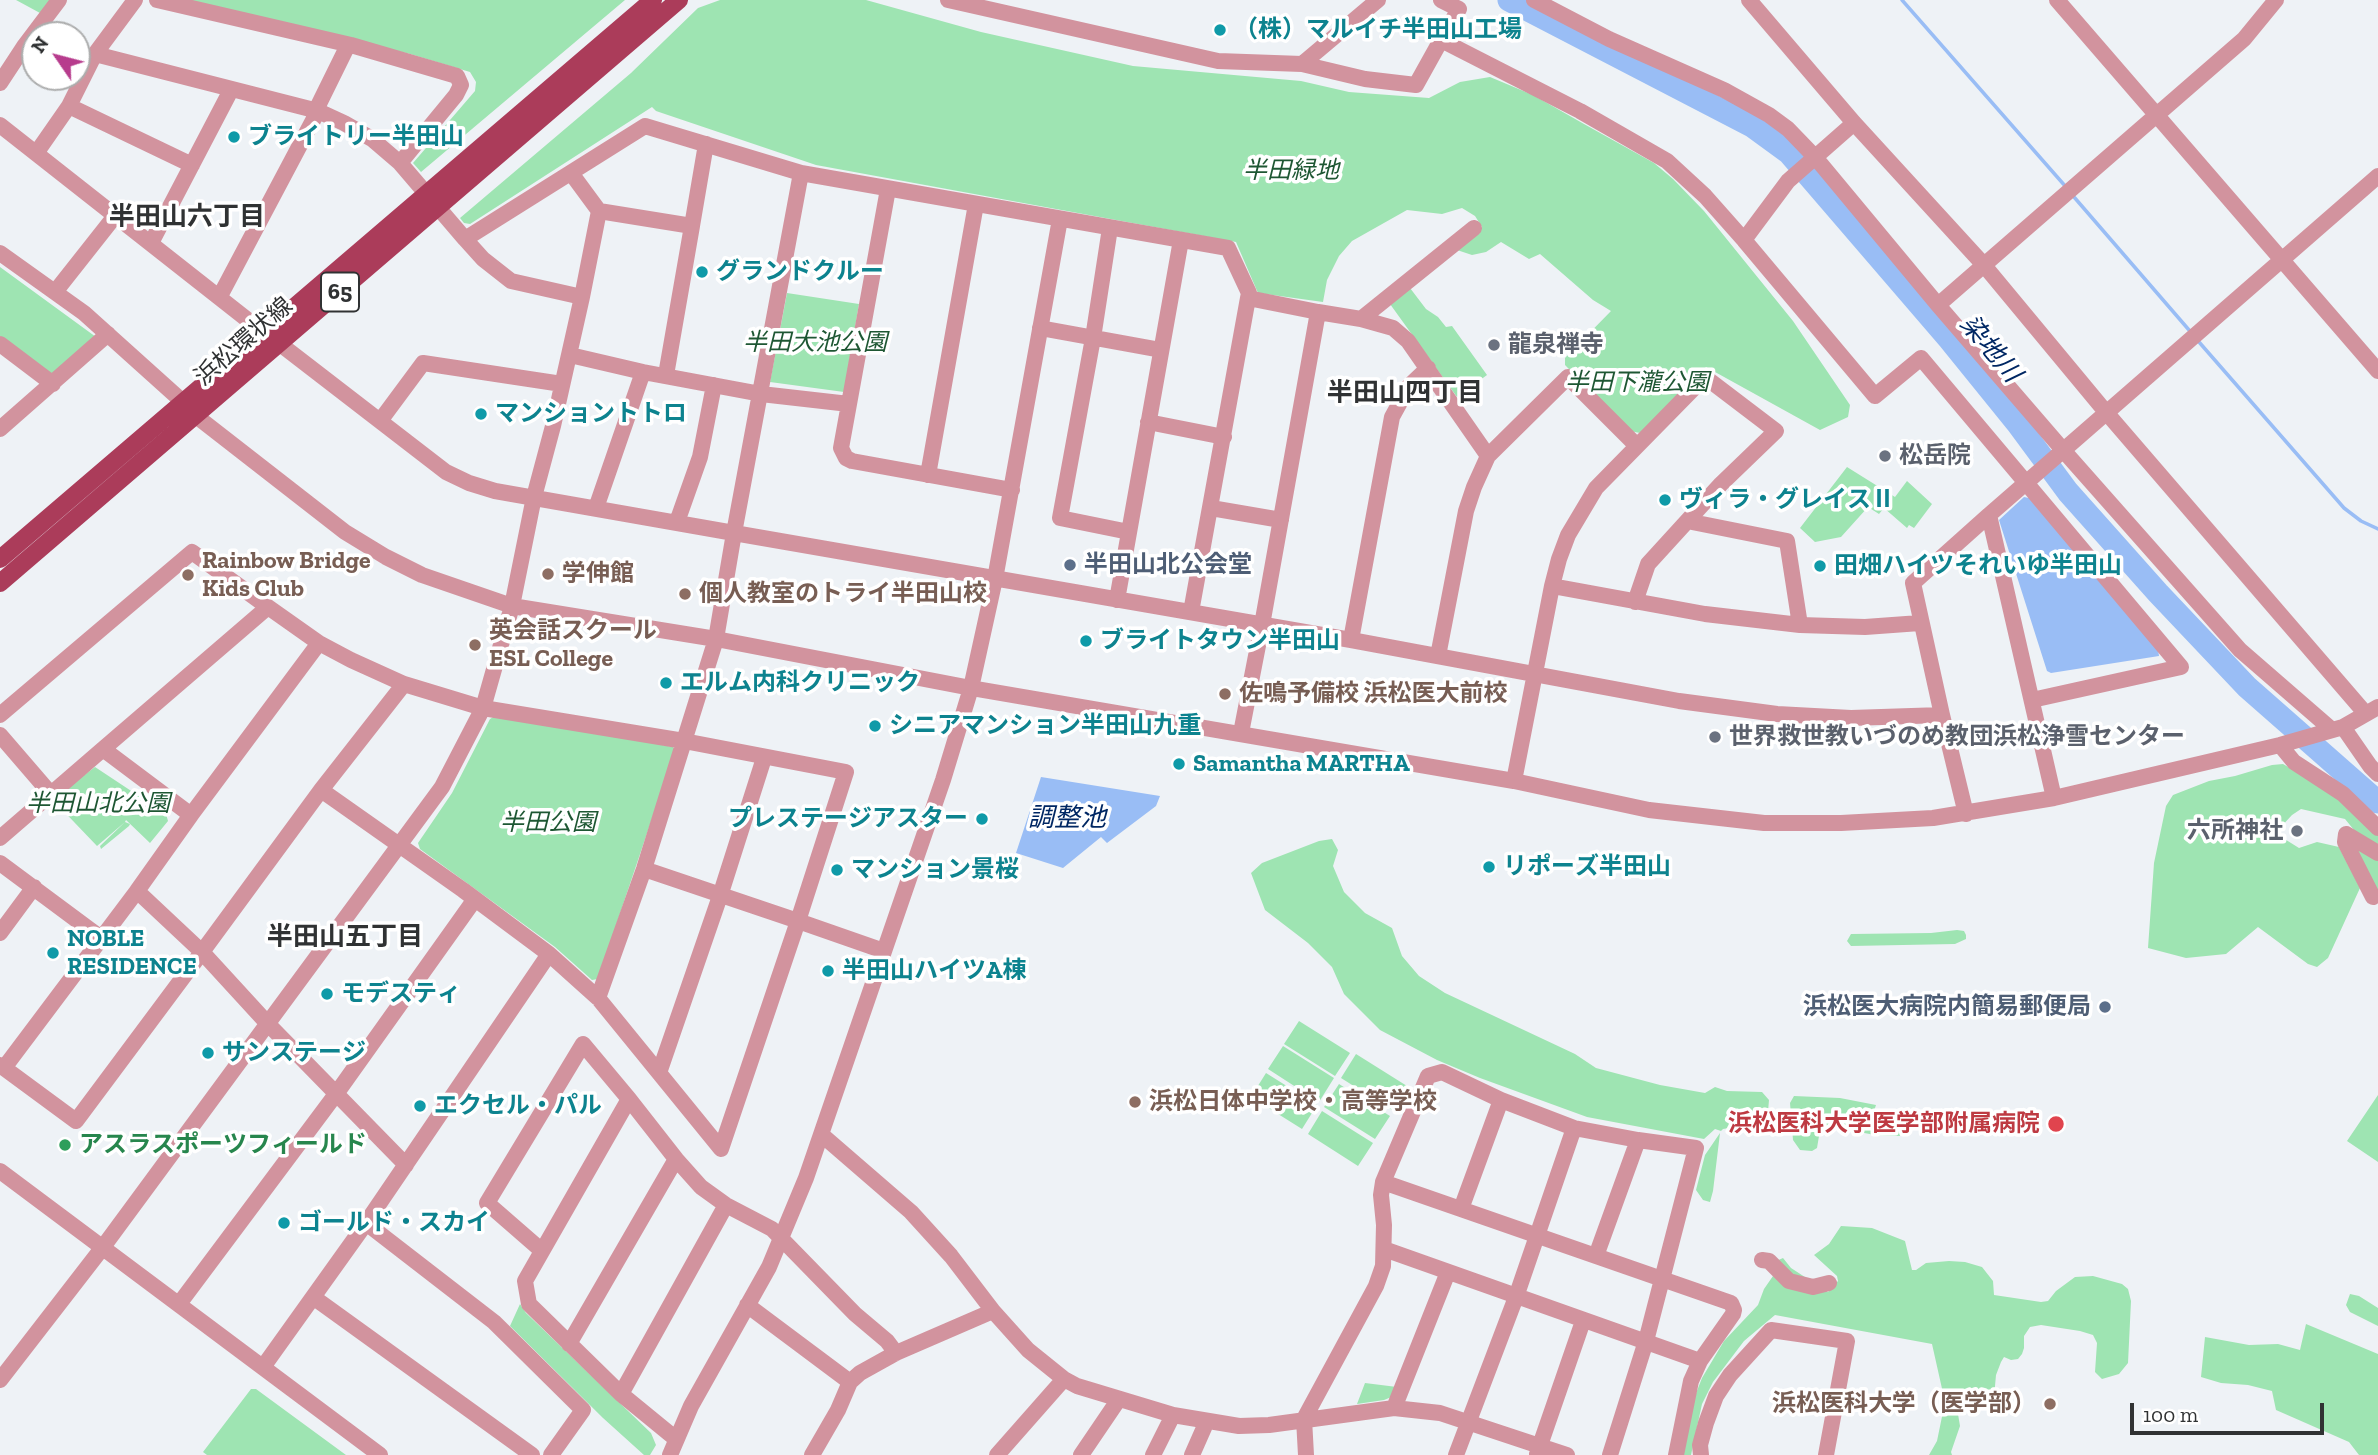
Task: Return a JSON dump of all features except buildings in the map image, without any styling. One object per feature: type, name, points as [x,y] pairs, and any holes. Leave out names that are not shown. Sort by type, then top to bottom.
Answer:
[{"type":"main road","name":"浜松環状線","points":[[0,559],[653,0]]},
{"type":"main road","name":"浜松環状線","points":[[0,583],[678,0]]},
{"type":"street","points":[[0,83],[59,0]]},
{"type":"street","points":[[37,152],[69,106],[95,54],[135,0]]},
{"type":"street","points":[[157,0],[348,45],[453,74],[460,80],[461,85],[456,95],[400,163]]},
{"type":"street","points":[[948,0],[988,4],[1218,61],[1302,64],[1365,79],[1416,85],[1459,9],[1441,0]]},
{"type":"street","points":[[1302,64],[1378,0]]},
{"type":"street","points":[[1534,0],[1609,39],[1724,90],[1788,129],[2060,452],[2240,650],[2378,774]]},
{"type":"street","points":[[0,253],[108,334],[196,416],[345,532],[422,575],[512,607],[716,639],[971,688],[1514,781],[1649,810],[1764,823],[1881,822],[1966,814],[2054,798],[2280,746],[2331,730],[2372,711],[2105,411],[1983,264],[1854,123],[1749,0]]},
{"type":"street","points":[[2056,0],[2378,371]]},
{"type":"street","points":[[1938,305],[2244,39],[2276,0]]},
{"type":"street","points":[[1441,40],[1580,110],[1667,160],[1744,240],[1875,396],[1921,358],[2030,479],[2181,667],[2032,700]]},
{"type":"street","points":[[220,296],[317,111],[348,45]]},
{"type":"street","points":[[95,54],[317,111],[359,131],[400,163],[483,259],[511,281],[582,298]]},
{"type":"street","points":[[151,243],[231,90]]},
{"type":"street","points":[[69,106],[192,165]]},
{"type":"street","points":[[1744,240],[1787,181],[1854,123]]},
{"type":"street","points":[[0,125],[263,332]]},
{"type":"street","points":[[465,239],[645,126],[801,173],[1231,250],[1249,293],[1191,612]]},
{"type":"street","points":[[666,375],[706,144]]},
{"type":"street","points":[[570,173],[599,211],[692,226]]},
{"type":"street","points":[[598,998],[644,869],[716,639],[801,173]]},
{"type":"street","points":[[1966,814],[1920,623],[1913,583],[2105,411],[2378,176]]},
{"type":"street","points":[[888,189],[842,448],[846,458],[1012,490]]},
{"type":"street","points":[[928,475],[976,204]]},
{"type":"street","points":[[0,1380],[103,1247],[401,845],[452,771],[483,708],[512,607],[534,496],[570,355],[599,211]]},
{"type":"street","points":[[55,292],[115,216]]},
{"type":"street","points":[[670,1455],[691,1406],[782,1238],[822,1135],[943,780],[971,688],[995,579],[1060,219]]},
{"type":"street","points":[[1110,228],[1060,518],[1129,532]]},
{"type":"street","points":[[1362,319],[1474,228]]},
{"type":"street","points":[[1117,600],[1181,240]]},
{"type":"street","points":[[1248,298],[1362,319],[1393,328],[1408,341],[1489,456]]},
{"type":"street","points":[[1241,733],[1318,312]]},
{"type":"street","points":[[1040,328],[1161,350]]},
{"type":"street","points":[[0,429],[108,334]]},
{"type":"street","points":[[0,344],[53,384]]},
{"type":"street","points":[[280,344],[446,472],[495,491],[1351,640],[1679,701],[1777,714],[1851,718],[1942,715]]},
{"type":"street","points":[[570,355],[761,394],[849,404]]},
{"type":"street","points":[[380,421],[423,363],[562,384]]},
{"type":"street","points":[[1351,640],[1392,417],[1409,386],[1428,368]]},
{"type":"street","points":[[596,508],[643,372]]},
{"type":"street","points":[[1438,656],[1466,512],[1489,456],[1568,377],[1636,445]]},
{"type":"street","points":[[1514,781],[1552,586],[1564,545],[1583,506],[1596,488],[1705,377],[1776,431],[1648,564],[1635,602]]},
{"type":"street","points":[[677,522],[700,457],[714,384]]},
{"type":"street","points":[[1148,422],[1224,437]]},
{"type":"street","points":[[1211,508],[1281,520]]},
{"type":"street","points":[[1989,515],[2054,798]]},
{"type":"street","points":[[1687,521],[1787,541],[1800,625]]},
{"type":"street","points":[[0,715],[192,552],[319,643],[404,684],[483,708],[684,741],[846,772],[721,1149],[598,998],[549,954],[321,790]]},
{"type":"street","points":[[1552,586],[1704,614],[1800,625],[1865,628],[1920,623]]},
{"type":"street","points":[[0,838],[268,607]]},
{"type":"street","points":[[319,643],[137,891],[2,1066],[76,1121],[321,790],[404,684]]},
{"type":"street","points":[[0,735],[50,793]]},
{"type":"street","points":[[2280,746],[2294,762],[2343,794],[2378,828]]},
{"type":"street","points":[[103,748],[191,815]]},
{"type":"street","points":[[659,1073],[764,758]]},
{"type":"street","points":[[2374,897],[2345,842],[2346,834],[2378,853]]},
{"type":"street","points":[[0,863],[101,938]]},
{"type":"street","points":[[644,869],[884,951]]},
{"type":"street","points":[[0,933],[34,887]]},
{"type":"street","points":[[137,891],[202,952],[268,1024],[406,1165]]},
{"type":"street","points":[[178,1304],[336,1094],[475,899]]},
{"type":"street","points":[[263,1367],[366,1223],[549,954]]},
{"type":"street","points":[[541,1250],[487,1203],[583,1044],[701,1187],[726,1205],[772,1229],[896,1353]]},
{"type":"street","points":[[1307,1455],[1304,1419],[1376,1286],[1383,1266],[1383,1182],[1428,1076],[1442,1072],[1501,1100],[1574,1128],[1696,1148],[1646,1341],[1610,1455]]},
{"type":"street","points":[[629,1099],[525,1280],[529,1304],[621,1394],[676,1439]]},
{"type":"street","points":[[1461,1209],[1501,1100]]},
{"type":"street","points":[[1456,1455],[1516,1297],[1574,1128]]},
{"type":"street","points":[[822,1135],[911,1212],[1036,1358],[1077,1386],[1172,1415],[1207,1422],[1254,1426],[1394,1408],[1440,1413],[1468,1421],[1538,1450],[1567,1455]]},
{"type":"street","points":[[1596,1256],[1638,1140]]},
{"type":"street","points":[[569,1344],[676,1159]]},
{"type":"street","points":[[0,1171],[380,1455]]},
{"type":"street","points":[[1383,1182],[1731,1303],[1733,1314],[1700,1361],[1686,1396],[1676,1455]]},
{"type":"street","points":[[621,1394],[726,1205]]},
{"type":"street","points":[[366,1223],[494,1322],[583,1410],[551,1455]]},
{"type":"street","points":[[1384,1249],[1700,1361]]},
{"type":"street","points":[[1762,1260],[1769,1261],[1789,1281],[1813,1287],[1829,1283]]},
{"type":"street","points":[[1394,1408],[1448,1272]]},
{"type":"street","points":[[313,1297],[532,1455]]},
{"type":"street","points":[[747,1305],[850,1382]]},
{"type":"street","points":[[812,1455],[850,1382],[860,1373],[896,1353],[993,1311]]},
{"type":"street","points":[[1538,1450],[1583,1321]]},
{"type":"street","points":[[1701,1455],[1700,1444],[1716,1396],[1730,1375],[1771,1330],[1847,1341],[1826,1455]]},
{"type":"street","points":[[997,1455],[1064,1379]]},
{"type":"street","points":[[1081,1455],[1119,1399]]},
{"type":"street","points":[[1153,1455],[1172,1415]]},
{"type":"street","points":[[1192,1455],[1207,1422]]},
{"type":"green space","points":[[16,0],[50,0],[40,13]]},
{"type":"green space","points":[[187,0],[625,0],[421,172],[413,163],[475,91],[476,82],[470,72],[410,54]]},
{"type":"green space","name":"半田緑地","points":[[720,0],[866,0],[981,32],[1133,66],[1301,81],[1349,92],[1429,98],[1460,82],[1490,77],[1533,95],[1654,163],[1673,179],[1704,211],[1793,321],[1850,405],[1848,417],[1820,430],[1706,367],[1640,433],[1630,431],[1565,365],[1565,358],[1611,311],[1593,300],[1540,254],[1529,259],[1501,242],[1486,252],[1472,255],[1457,250],[1472,235],[1479,234],[1482,227],[1475,216],[1462,208],[1442,214],[1407,210],[1352,241],[1339,256],[1327,280],[1323,302],[1258,293],[1236,242],[816,165],[656,111],[652,107],[470,224],[464,223],[460,218],[631,73],[698,8]]},
{"type":"green space","points":[[0,267],[96,337],[56,375],[46,372],[0,336]]},
{"type":"green space","points":[[1410,288],[1426,309],[1446,327],[1452,326],[1487,375],[1457,397],[1390,304]]},
{"type":"green space","name":"半田大池公園","points":[[787,293],[859,304],[844,392],[770,382]]},
{"type":"green space","points":[[1847,467],[1895,497],[1907,481],[1932,504],[1914,528],[1909,525],[1907,528],[1884,508],[1879,514],[1868,507],[1841,537],[1815,542],[1800,528]]},
{"type":"green space","name":"半田公園","points":[[498,714],[673,747],[675,750],[598,979],[592,980],[555,947],[420,849],[418,843],[452,793],[490,719]]},
{"type":"green space","points":[[2283,764],[2339,796],[2378,833],[2378,849],[2345,819],[2301,809],[2279,829],[2283,838],[2299,848],[2317,842],[2339,847],[2360,888],[2328,958],[2317,967],[2308,964],[2258,927],[2226,954],[2186,958],[2148,948],[2154,863],[2166,806],[2173,795],[2209,781]]},
{"type":"green space","name":"半田山北公園","points":[[95,767],[166,814],[168,821],[150,843],[126,820],[97,846],[52,799]]},
{"type":"green space","points":[[125,822],[130,824],[129,826],[101,849],[100,846]]},
{"type":"green space","points":[[1332,839],[1338,850],[1333,866],[1344,892],[1365,913],[1392,928],[1402,956],[1419,976],[1445,993],[1575,1054],[1596,1068],[1660,1085],[1705,1093],[1715,1087],[1727,1091],[1762,1092],[1769,1100],[1767,1123],[1763,1130],[1735,1127],[1721,1131],[1715,1129],[1704,1139],[1587,1117],[1437,1060],[1380,1030],[1344,994],[1332,967],[1308,943],[1265,910],[1251,873],[1262,863],[1319,841]]},
{"type":"green space","points":[[2348,842],[2378,855],[2378,892]]},
{"type":"green space","points":[[1964,931],[1966,939],[1955,944],[1851,946],[1847,941],[1851,934]]},
{"type":"green space","points":[[1299,1021],[1350,1053],[1335,1076],[1284,1044]]},
{"type":"green space","points":[[1283,1046],[1334,1078],[1319,1102],[1268,1069]]},
{"type":"green space","points":[[1356,1054],[1407,1086],[1392,1110],[1341,1078]]},
{"type":"green space","points":[[1266,1073],[1317,1105],[1302,1129],[1251,1097]]},
{"type":"green space","points":[[1339,1084],[1390,1116],[1375,1139],[1324,1107]]},
{"type":"green space","points":[[2378,1095],[2378,1162],[2347,1141]]},
{"type":"green space","points":[[1794,1096],[1840,1098],[1876,1105],[1873,1123],[1899,1130],[1900,1136],[1875,1135],[1827,1126],[1820,1130],[1817,1148],[1812,1151],[1800,1150],[1793,1140],[1790,1103]]},
{"type":"green space","points":[[1322,1111],[1373,1143],[1358,1166],[1308,1134]]},
{"type":"green space","points":[[1720,1133],[1710,1202],[1703,1200],[1696,1190],[1705,1155]]},
{"type":"green space","points":[[1841,1226],[1872,1228],[1905,1241],[1912,1270],[1926,1263],[1949,1261],[1982,1267],[1993,1281],[1994,1295],[2048,1301],[2056,1291],[2075,1277],[2093,1276],[2122,1284],[2128,1289],[2131,1301],[2128,1363],[2119,1374],[2102,1379],[2095,1372],[2097,1343],[2093,1335],[2041,1325],[2030,1327],[2024,1336],[2024,1348],[2018,1359],[2004,1357],[2001,1362],[1996,1375],[1994,1397],[1976,1410],[1963,1397],[1960,1399],[1960,1426],[1952,1455],[1929,1455],[1937,1441],[1945,1402],[1932,1344],[1775,1315],[1744,1341],[1713,1382],[1702,1404],[1691,1455],[1682,1455],[1693,1401],[1702,1378],[1724,1341],[1758,1305],[1773,1276],[1774,1262],[1783,1258],[1791,1268],[1828,1292],[1838,1281],[1837,1276],[1814,1255],[1829,1244]]},
{"type":"green space","points":[[2350,1294],[2359,1296],[2378,1308],[2378,1326],[2350,1312],[2346,1305]]},
{"type":"green space","points":[[520,1304],[526,1313],[651,1433],[656,1445],[650,1455],[644,1455],[603,1418],[510,1326]]},
{"type":"green space","points":[[2306,1324],[2378,1354],[2378,1455],[2359,1455],[2349,1442],[2276,1410],[2272,1391],[2201,1377],[2205,1337],[2249,1345],[2278,1344],[2300,1350]]},
{"type":"green space","points":[[1365,1383],[1397,1387],[1394,1396],[1357,1404]]},
{"type":"green space","points":[[251,1389],[256,1389],[346,1455],[207,1455],[203,1452]]},
{"type":"water","points":[[2024,497],[2029,498],[2158,649],[2159,656],[2051,673],[2047,671],[1999,520]]},
{"type":"water","name":"調整池","points":[[1041,777],[1160,796],[1156,806],[1107,843],[1101,837],[1063,868],[1016,853]]},
{"type":"waterway","name":"染地川","points":[[1509,0],[1752,126],[1789,153],[1949,339],[2017,423],[2068,492],[2158,593],[2247,687],[2378,802]]},
{"type":"waterway","points":[[1902,0],[2066,187]]},
{"type":"waterway","points":[[2074,197],[2189,330]]},
{"type":"waterway","points":[[2199,342],[2344,508],[2361,521],[2378,529]]},
{"type":"place","name":"（株）マルイチ半田山工場","points":[[1220,30]]},
{"type":"place","name":"ブライトリー半田山","points":[[234,137]]},
{"type":"place","name":"グランドクルー","points":[[702,272]]},
{"type":"place","name":"龍泉禅寺","points":[[1494,345]]},
{"type":"place","name":"マンショントトロ","points":[[481,414]]},
{"type":"place","name":"松岳院","points":[[1885,456]]},
{"type":"place","name":"ヴィラ・グレイスⅡ","points":[[1665,500]]},
{"type":"place","name":"半田山北公会堂","points":[[1070,565]]},
{"type":"place","name":"田畑ハイツそれいゆ半田山","points":[[1820,566]]},
{"type":"place","name":"学伸館","points":[[548,574]]},
{"type":"place","name":"Rainbow Bridge Kids Club","points":[[188,575]]},
{"type":"place","name":"個人教室のトライ半田山校","points":[[685,594]]},
{"type":"place","name":"ブライトタウン半田山","points":[[1086,641]]},
{"type":"place","name":"英会話スクール ESL College","points":[[475,645]]},
{"type":"place","name":"エルム内科クリニック","points":[[666,683]]},
{"type":"place","name":"佐鳴予備校 浜松医大前校","points":[[1225,694]]},
{"type":"place","name":"シニアマンション半田山九重","points":[[875,726]]},
{"type":"place","name":"世界救世教いづのめ教団浜松浄雪センター","points":[[1715,737]]},
{"type":"place","name":"Samantha MARTHA","points":[[1179,764]]},
{"type":"place","name":"プレステージアスター","points":[[982,819]]},
{"type":"place","name":"六所神社","points":[[2297,831]]},
{"type":"place","name":"リポーズ半田山","points":[[1489,867]]},
{"type":"place","name":"マンション景桜","points":[[837,870]]},
{"type":"place","name":"NOBLE RESIDENCE","points":[[53,953]]},
{"type":"place","name":"半田山ハイツA棟","points":[[828,971]]},
{"type":"place","name":"モデスティ","points":[[327,994]]},
{"type":"place","name":"浜松医大病院内簡易郵便局","points":[[2105,1007]]},
{"type":"place","name":"サンステージ","points":[[208,1053]]},
{"type":"place","name":"浜松日体中学校・高等学校","points":[[1135,1102]]},
{"type":"place","name":"エクセル・パル","points":[[420,1106]]},
{"type":"place","name":"浜松医科大学医学部附属病院","points":[[2056,1124]]},
{"type":"place","name":"アスラスポーツフィールド","points":[[65,1145]]},
{"type":"place","name":"ゴールド・スカイ","points":[[284,1223]]},
{"type":"place","name":"浜松医科大学（医学部）","points":[[2050,1404]]},
{"type":"district","name":"半田山六丁目","points":[[187,218]]},
{"type":"district","name":"半田山四丁目","points":[[1405,394]]},
{"type":"district","name":"半田山五丁目","points":[[345,938]]},
{"type":"park label","name":"半田下瀧公園","points":[[1637,383]]}]
